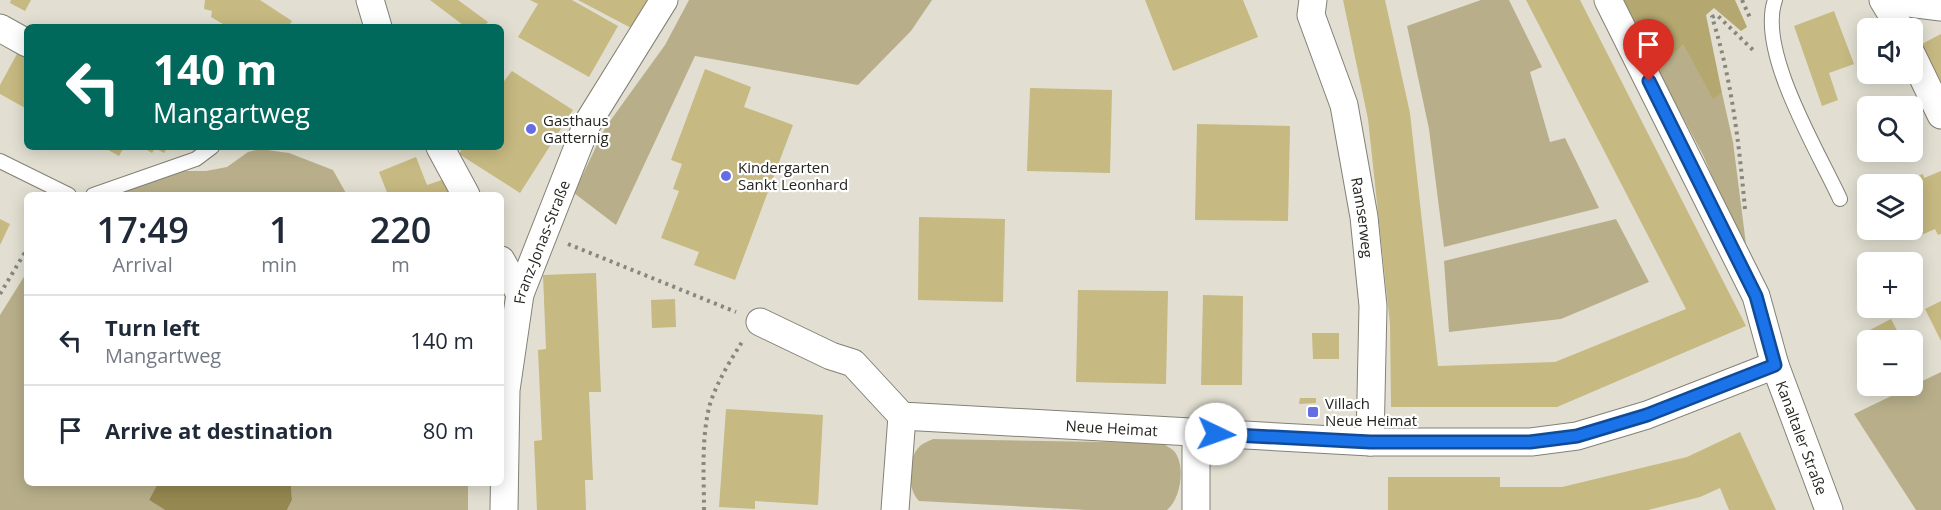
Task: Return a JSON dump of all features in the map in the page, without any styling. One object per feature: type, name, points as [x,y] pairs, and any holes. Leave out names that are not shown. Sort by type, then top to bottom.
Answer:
[{"type":"street","points":[[370,0],[377,24]]},
{"type":"street","name":"Franz-Jonas-Straße","points":[[504,510],[506,390],[520,294],[587,124],[664,0]]},
{"type":"street","name":"Ramserweg","points":[[1313,0],[1311,15],[1344,105],[1364,217],[1373,306],[1370,442]]},
{"type":"street","name":"Kanaltaler Straße","points":[[1608,0],[1756,296],[1775,365],[1829,510]]},
{"type":"street","points":[[1884,0],[1941,7]]},
{"type":"street","points":[[1884,0],[1894,18]]},
{"type":"street","points":[[0,28],[24,41]]},
{"type":"street","points":[[1923,78],[1941,115]]},
{"type":"street","points":[[442,150],[464,192]]},
{"type":"street","points":[[504,265],[520,294]]},
{"type":"street","points":[[760,322],[831,356],[853,363],[902,416],[895,510]]},
{"type":"street","name":"Neue Heimat","points":[[902,416],[1370,442],[1530,442],[1577,436],[1647,415],[1775,365]]},
{"type":"street","points":[[1196,433],[1196,510]]},
{"type":"lane","points":[[1775,0],[1772,9],[1778,68],[1840,199]]},
{"type":"lane","points":[[102,192],[196,159],[208,150]]},
{"type":"lane","points":[[0,161],[63,192]]},
{"type":"path","points":[[1745,214],[1737,130],[1723,51],[1712,17],[1717,15],[1736,31],[1770,69],[1778,68]]},
{"type":"path","points":[[543,233],[760,322],[737,350],[710,404],[705,452],[704,510]]},
{"type":"path","points":[[0,294],[24,254]]},
{"type":"shaded area","points":[[689,0],[932,0],[911,31],[858,85],[695,56],[616,225],[574,193],[605,128],[665,45]]},
{"type":"shaded area","points":[[1481,0],[1509,0],[1542,67],[1530,72],[1550,142],[1565,138],[1599,208],[1444,247],[1429,129],[1407,26]]},
{"type":"shaded area","points":[[1623,0],[1735,0],[1747,27],[1741,31],[1714,8],[1706,15],[1722,93],[1713,99],[1683,45],[1658,71]]},
{"type":"shaded area","points":[[1683,45],[1713,98],[1722,93],[1733,142],[1748,260],[1703,155],[1658,71]]},
{"type":"shaded area","points":[[267,150],[289,153],[333,170],[345,192],[113,192],[178,171],[206,171],[227,167],[248,152]]},
{"type":"shaded area","points":[[1616,219],[1649,282],[1561,319],[1449,332],[1444,261]]},
{"type":"shaded area","points":[[24,277],[24,486],[156,486],[149,500],[165,510],[0,510],[0,315]]},
{"type":"shaded area","points":[[1941,372],[1941,510],[1916,510],[1854,414],[1891,396],[1923,396],[1923,381]]},
{"type":"shaded area","points":[[933,439],[1161,443],[1173,450],[1178,457],[1181,473],[1179,490],[1167,510],[1086,510],[919,501],[910,482],[910,466],[920,446]]},
{"type":"shaded area","points":[[156,486],[291,486],[292,500],[287,510],[165,510],[149,500]]},
{"type":"shaded area","points":[[291,486],[468,486],[468,510],[287,510],[292,500]]},
{"type":"building","points":[[11,0],[31,0],[25,11],[10,3]]},
{"type":"building","points":[[205,0],[260,0],[292,21],[290,24],[223,24],[211,17],[212,11],[204,9]]},
{"type":"building","points":[[430,0],[458,0],[488,22],[486,24],[462,24]]},
{"type":"building","points":[[530,0],[572,0],[618,26],[589,77],[518,37],[538,4]]},
{"type":"building","points":[[578,0],[649,0],[633,29]]},
{"type":"building","points":[[1145,0],[1243,0],[1258,37],[1173,71]]},
{"type":"building","points":[[1343,0],[1385,0],[1410,113],[1438,366],[1555,362],[1686,309],[1526,0],[1580,0],[1746,326],[1557,407],[1391,407],[1390,324],[1368,119]]},
{"type":"building","points":[[1834,11],[1854,64],[1829,73],[1838,100],[1822,106],[1794,26]]},
{"type":"building","points":[[1941,34],[1941,87],[1923,51],[1923,43]]},
{"type":"building","points":[[17,54],[24,58],[24,107],[0,94],[0,85]]},
{"type":"building","name":"Kindergarten Sankt Leonhard","points":[[705,69],[751,87],[744,107],[793,125],[735,280],[694,265],[699,252],[661,238],[679,191],[673,189],[682,164],[671,160]]},
{"type":"building","name":"Gasthaus Gatternig","points":[[512,71],[573,110],[520,193],[459,154],[461,150],[504,150],[504,81]]},
{"type":"building","points":[[1030,88],[1112,90],[1110,173],[1027,171]]},
{"type":"building","points":[[1197,124],[1290,126],[1288,221],[1195,220]]},
{"type":"building","points":[[108,150],[122,150],[119,156]]},
{"type":"building","points":[[416,157],[427,185],[445,179],[450,192],[387,192],[379,172]]},
{"type":"building","points":[[1941,171],[1941,234],[1938,235],[1935,229],[1923,234],[1923,174],[1924,178]]},
{"type":"building","points":[[919,217],[1005,219],[1003,302],[918,300]]},
{"type":"building","points":[[0,219],[10,224],[0,245]]},
{"type":"building","points":[[596,273],[601,392],[589,392],[593,480],[585,480],[586,510],[537,510],[534,441],[542,440],[538,350],[546,349],[543,275]]},
{"type":"building","points":[[1078,290],[1168,291],[1166,384],[1076,382]]},
{"type":"building","points":[[1203,295],[1243,296],[1242,385],[1201,385]]},
{"type":"building","points":[[675,299],[676,327],[652,328],[651,300]]},
{"type":"building","points":[[1941,301],[1941,341],[1925,309]]},
{"type":"building","points":[[1891,319],[1897,330],[1870,330]]},
{"type":"building","points":[[1312,333],[1339,333],[1339,359],[1313,359]]},
{"type":"building","points":[[1300,398],[1316,398],[1316,403],[1299,404]]},
{"type":"building","points":[[726,409],[823,415],[818,505],[755,501],[755,509],[719,507]]},
{"type":"building","points":[[1740,432],[1776,510],[1729,510],[1720,488],[1700,497],[1648,510],[1388,510],[1388,477],[1500,477],[1500,487],[1562,487],[1687,457]]},
{"type":"place","name":"Gasthaus Gatternig","points":[[531,129]]},
{"type":"place","name":"Kindergarten Sankt Leonhard","points":[[726,176]]},
{"type":"place","name":"Villach Neue Heimat","points":[[1313,412]]},
{"type":"route","points":[[1216,434],[1370,442],[1471,444],[1530,442],[1577,436],[1647,415],[1775,365],[1756,296],[1649,81]]}]
